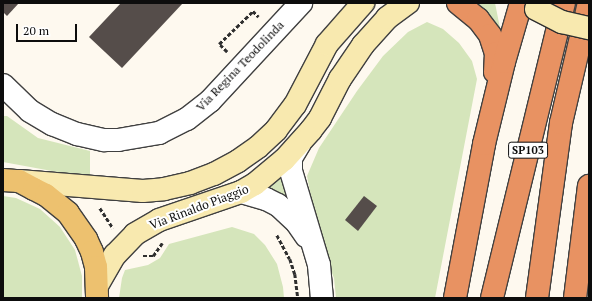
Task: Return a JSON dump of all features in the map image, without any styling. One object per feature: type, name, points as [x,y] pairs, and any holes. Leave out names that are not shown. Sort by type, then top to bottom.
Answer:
[{"type":"highway","points":[[458,3],[470,11],[485,28],[496,53],[493,105]]},
{"type":"highway","name":"SP103","points":[[492,298],[564,3]]},
{"type":"highway","name":"SP103","points":[[537,298],[561,123],[589,3]]},
{"type":"highway","points":[[455,298],[484,144],[493,105],[529,5]]},
{"type":"highway","points":[[575,298],[589,186]]},
{"type":"main road","points":[[11,181],[46,195],[68,213],[78,226],[92,252],[97,291]]},
{"type":"street","name":"Via Regina Teodolinda","points":[[3,85],[30,111],[77,134],[97,139],[118,140],[159,133],[187,119],[210,101],[301,3]]},
{"type":"street","points":[[11,181],[143,191],[184,184],[214,174],[238,161],[258,147],[276,130],[295,105],[327,44],[363,3]]},
{"type":"street","name":"Via Rinaldo Piaggio","points":[[97,291],[114,255],[135,234],[160,220],[241,192],[270,172],[300,143],[320,118],[340,79],[363,45],[387,18],[408,3]]},
{"type":"street","points":[[529,5],[562,22],[589,28]]},
{"type":"street","points":[[300,143],[291,158],[291,171],[318,265],[322,298]]},
{"type":"street","points":[[241,192],[266,199],[278,205],[297,223],[312,246]]},
{"type":"path","points":[[99,206],[115,231]]},
{"type":"path","points":[[274,232],[284,245],[290,259],[295,274],[298,298]]},
{"type":"green space","points":[[464,3],[495,3],[501,33],[499,35]]},
{"type":"green space","points":[[427,22],[443,29],[459,43],[472,61],[477,79],[435,298],[336,298],[334,278],[320,244],[307,176],[319,148],[357,91],[383,56],[408,32]]},
{"type":"green space","points":[[3,116],[7,116],[38,138],[90,151],[90,178],[3,162]]},
{"type":"green space","points":[[282,176],[288,201],[263,189]]},
{"type":"green space","points":[[3,196],[16,198],[40,209],[60,227],[75,250],[82,276],[82,298],[3,298]]},
{"type":"green space","points":[[232,227],[254,234],[265,245],[277,264],[283,287],[284,298],[119,298],[122,278],[125,270],[148,265],[160,258],[169,244]]},
{"type":"building","points":[[3,3],[19,3],[7,16],[3,12]]},
{"type":"building","points":[[121,3],[183,3],[122,68],[89,37]]},
{"type":"building","points":[[364,196],[377,206],[358,231],[345,220]]}]
